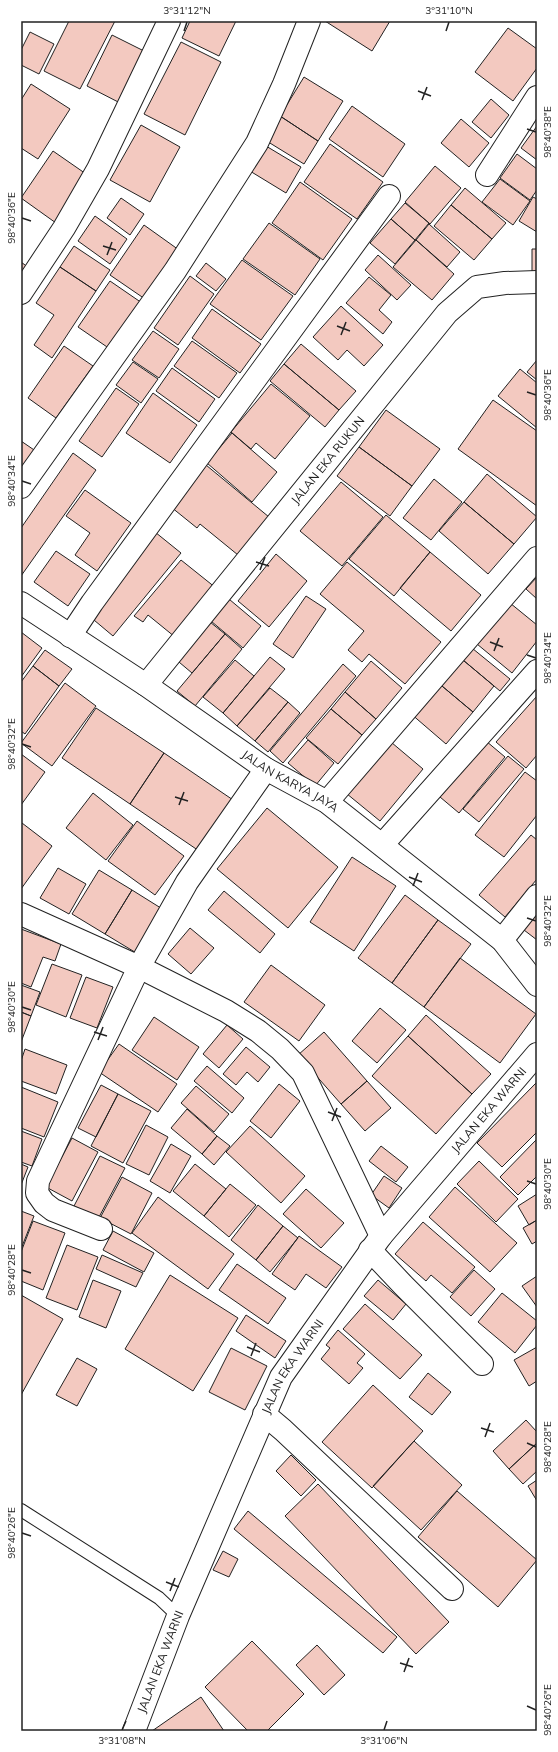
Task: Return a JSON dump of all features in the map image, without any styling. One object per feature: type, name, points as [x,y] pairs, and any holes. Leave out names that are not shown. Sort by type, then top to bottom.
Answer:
[{"type":"street","points":[[21,293],[64,228],[98,169],[169,21]]},
{"type":"street","points":[[21,487],[175,271],[257,143],[284,84],[309,21]]},
{"type":"street","points":[[487,175],[537,97]]},
{"type":"street","points":[[70,636],[92,603],[389,196]]},
{"type":"street","name":"JALAN EKA RUKUN","points":[[146,685],[447,313],[477,287],[505,283],[537,282]]},
{"type":"street","points":[[327,802],[537,558]]},
{"type":"street","name":"JALAN KARYA JAYA","points":[[21,603],[146,685],[266,769],[327,802],[383,844],[502,940],[537,985]]},
{"type":"street","points":[[383,844],[537,671]]},
{"type":"street","points":[[101,1229],[48,1206],[37,1193],[38,1181],[139,967],[187,882],[266,769]]},
{"type":"street","points":[[502,940],[537,896]]},
{"type":"street","points":[[21,914],[139,967],[226,1011],[252,1027],[280,1049],[303,1073],[375,1243],[403,1286],[482,1364]]},
{"type":"street","name":"JALAN EKA WARNI","points":[[134,1731],[178,1616],[281,1377],[375,1243],[537,1054]]},
{"type":"street","points":[[264,1414],[284,1430],[452,1589]]},
{"type":"lane","points":[[21,1510],[159,1598],[178,1616]]},
{"type":"building","points":[[69,21],[115,21],[80,89],[44,71]]},
{"type":"building","points":[[190,21],[236,21],[219,56],[182,38]]},
{"type":"building","points":[[325,21],[390,21],[372,51]]},
{"type":"building","points":[[508,28],[537,49],[537,68],[513,101],[475,72]]},
{"type":"building","points":[[30,32],[54,44],[39,74],[21,65],[21,50]]},
{"type":"building","points":[[112,35],[150,54],[124,105],[87,86]]},
{"type":"building","points":[[181,42],[221,62],[185,135],[144,114]]},
{"type":"building","points":[[304,77],[343,101],[318,141],[280,116]]},
{"type":"building","points":[[31,84],[70,109],[38,159],[21,148],[21,100]]},
{"type":"building","points":[[491,99],[509,115],[491,138],[472,122]]},
{"type":"building","points":[[352,106],[405,144],[383,177],[329,139]]},
{"type":"building","points":[[280,116],[318,141],[304,164],[265,140]]},
{"type":"building","points":[[461,119],[489,143],[469,167],[441,143]]},
{"type":"building","points":[[141,125],[180,147],[150,202],[110,180]]},
{"type":"building","points":[[537,126],[537,160],[521,148]]},
{"type":"building","points":[[261,143],[301,167],[286,193],[245,168]]},
{"type":"building","points":[[330,144],[383,182],[357,219],[304,182]]},
{"type":"building","points":[[53,151],[89,176],[56,223],[21,198]]},
{"type":"building","points":[[517,154],[537,169],[537,190],[530,200],[500,178]]},
{"type":"building","points":[[435,166],[461,188],[430,224],[405,202]]},
{"type":"building","points":[[500,179],[530,201],[513,225],[482,202]]},
{"type":"building","points":[[300,182],[352,219],[323,260],[272,223]]},
{"type":"building","points":[[465,188],[506,223],[492,239],[451,205]]},
{"type":"building","points":[[533,197],[537,199],[537,232],[519,221]]},
{"type":"building","points":[[121,198],[144,214],[130,235],[107,218]]},
{"type":"building","points":[[405,203],[429,223],[415,240],[391,219]]},
{"type":"building","points":[[451,205],[492,239],[474,260],[434,226]]},
{"type":"building","points":[[95,216],[127,239],[110,264],[78,241]]},
{"type":"building","points":[[391,219],[415,240],[395,264],[370,243]]},
{"type":"building","points":[[269,223],[320,259],[295,295],[243,259]]},
{"type":"building","points":[[429,224],[460,252],[447,267],[416,240]]},
{"type":"building","points":[[144,225],[179,250],[145,299],[110,275]]},
{"type":"building","points":[[416,240],[454,274],[432,300],[393,267]]},
{"type":"building","points":[[74,246],[110,270],[96,291],[60,267]]},
{"type":"building","points":[[532,249],[537,249],[537,272],[532,272]]},
{"type":"building","points":[[378,255],[411,285],[397,300],[365,270]]},
{"type":"building","points":[[242,260],[293,296],[261,340],[210,304]]},
{"type":"building","points":[[21,262],[33,271],[21,288]]},
{"type":"building","points":[[206,263],[226,279],[216,291],[196,276]]},
{"type":"building","points":[[60,267],[96,291],[52,358],[34,345],[54,315],[36,303]]},
{"type":"building","points":[[190,276],[214,294],[178,345],[154,328]]},
{"type":"building","points":[[369,277],[391,295],[379,310],[392,322],[383,334],[346,303]]},
{"type":"building","points":[[110,281],[142,303],[110,349],[78,327]]},
{"type":"building","points":[[341,306],[383,345],[364,366],[347,350],[338,360],[313,337]]},
{"type":"building","points":[[212,309],[261,344],[240,373],[192,338]]},
{"type":"building","points":[[153,331],[179,349],[159,378],[132,360]]},
{"type":"building","points":[[192,341],[237,373],[219,398],[174,366]]},
{"type":"building","points":[[301,344],[356,391],[339,410],[284,364]]},
{"type":"building","points":[[64,346],[93,366],[56,418],[28,398]]},
{"type":"building","points":[[537,360],[537,380],[527,372]]},
{"type":"building","points":[[133,362],[158,379],[141,403],[116,385]]},
{"type":"building","points":[[284,364],[339,410],[325,427],[270,381]]},
{"type":"building","points":[[172,368],[215,399],[199,422],[156,391]]},
{"type":"building","points":[[520,369],[537,383],[537,428],[498,396]]},
{"type":"building","points":[[271,384],[310,416],[275,459],[256,443],[251,449],[231,432]]},
{"type":"building","points":[[116,388],[139,404],[102,457],[79,441]]},
{"type":"building","points":[[153,393],[197,425],[170,463],[126,433]]},
{"type":"building","points":[[493,400],[537,431],[537,506],[458,449]]},
{"type":"building","points":[[386,410],[440,449],[412,486],[359,447]]},
{"type":"building","points":[[232,433],[277,472],[252,502],[207,463]]},
{"type":"building","points":[[21,441],[40,454],[21,481]]},
{"type":"building","points":[[359,447],[412,486],[390,516],[337,476]]},
{"type":"building","points":[[73,453],[96,470],[21,576],[21,528]]},
{"type":"building","points":[[206,465],[269,517],[238,555],[200,524],[197,528],[171,507]]},
{"type":"building","points":[[487,474],[537,517],[514,544],[464,502]]},
{"type":"building","points":[[434,479],[462,502],[431,540],[403,518]]},
{"type":"building","points":[[341,482],[383,517],[342,566],[300,531]]},
{"type":"building","points":[[85,490],[131,523],[97,571],[75,555],[90,533],[66,516]]},
{"type":"building","points":[[464,502],[514,544],[488,574],[439,531]]},
{"type":"building","points":[[386,515],[430,552],[394,596],[349,559]]},
{"type":"building","points":[[155,532],[181,553],[113,636],[88,615]]},
{"type":"building","points":[[56,551],[90,574],[68,606],[34,582]]},
{"type":"building","points":[[430,552],[481,595],[451,631],[400,588]]},
{"type":"building","points":[[276,554],[307,581],[269,627],[238,601]]},
{"type":"building","points":[[181,560],[216,588],[175,637],[148,615],[143,622],[134,616]]},
{"type":"building","points":[[347,562],[441,642],[405,684],[369,654],[362,662],[348,650],[364,631],[320,594]]},
{"type":"building","points":[[537,577],[537,599],[526,589]]},
{"type":"building","points":[[223,594],[261,626],[243,648],[205,616]]},
{"type":"building","points":[[306,596],[326,609],[293,658],[273,644]]},
{"type":"building","points":[[510,603],[537,625],[537,641],[512,673],[477,644]]},
{"type":"building","points":[[205,618],[225,634],[192,673],[173,657]]},
{"type":"building","points":[[21,632],[42,648],[21,677]]},
{"type":"building","points":[[225,634],[242,649],[195,706],[177,691]]},
{"type":"building","points":[[467,644],[510,679],[500,691],[457,655]]},
{"type":"building","points":[[45,650],[72,669],[59,686],[33,666]]},
{"type":"building","points":[[457,655],[494,686],[473,712],[436,681]]},
{"type":"building","points":[[270,657],[285,669],[237,726],[223,713]]},
{"type":"building","points":[[235,660],[254,676],[223,713],[203,697]]},
{"type":"building","points":[[371,661],[402,688],[376,719],[345,692]]},
{"type":"building","points":[[343,664],[356,676],[283,763],[270,751]]},
{"type":"building","points":[[33,666],[59,686],[25,734],[21,731],[21,682]]},
{"type":"building","points":[[436,681],[473,712],[446,744],[410,713]]},
{"type":"building","points":[[65,683],[96,706],[52,766],[21,743]]},
{"type":"building","points":[[270,688],[288,702],[255,741],[237,726]]},
{"type":"building","points":[[345,692],[376,719],[362,735],[331,709]]},
{"type":"building","points":[[537,696],[537,755],[526,768],[496,742]]},
{"type":"building","points":[[288,702],[300,713],[268,752],[255,741]]},
{"type":"building","points":[[96,708],[164,753],[130,804],[62,758]]},
{"type":"building","points":[[331,709],[362,735],[338,764],[306,738]]},
{"type":"building","points":[[385,737],[423,769],[380,821],[341,789]]},
{"type":"building","points":[[308,740],[334,763],[315,786],[288,763]]},
{"type":"building","points":[[486,741],[505,757],[459,813],[440,797]]},
{"type":"building","points":[[164,753],[239,804],[205,855],[130,804]]},
{"type":"building","points":[[21,754],[45,772],[21,805]]},
{"type":"building","points":[[508,756],[524,769],[479,822],[463,809]]},
{"type":"building","points":[[525,772],[537,781],[537,815],[504,857],[475,835]]},
{"type":"building","points":[[93,793],[133,825],[106,860],[66,828]]},
{"type":"building","points":[[267,808],[338,867],[288,928],[217,869]]},
{"type":"building","points":[[137,821],[184,856],[155,895],[108,861]]},
{"type":"building","points":[[22,823],[52,846],[21,889],[21,824]]},
{"type":"building","points":[[531,835],[537,840],[537,879],[505,917],[479,895]]},
{"type":"building","points":[[352,857],[396,886],[354,951],[310,922]]},
{"type":"building","points":[[58,868],[86,884],[69,914],[40,898]]},
{"type":"building","points":[[99,870],[132,890],[105,934],[72,914]]},
{"type":"building","points":[[132,890],[164,910],[138,954],[105,934]]},
{"type":"building","points":[[224,891],[275,934],[260,953],[208,910]]},
{"type":"building","points":[[405,895],[438,920],[392,983],[358,958]]},
{"type":"building","points":[[537,913],[537,940],[524,930]]},
{"type":"building","points":[[438,920],[471,944],[424,1007],[392,983]]},
{"type":"building","points":[[190,928],[214,948],[191,974],[168,954]]},
{"type":"building","points":[[21,929],[61,944],[55,961],[43,957],[31,987],[21,983]]},
{"type":"building","points":[[460,958],[536,1014],[500,1063],[424,1007]]},
{"type":"building","points":[[52,964],[82,975],[66,1017],[36,1005]]},
{"type":"building","points":[[271,965],[325,1005],[299,1041],[244,1002]]},
{"type":"building","points":[[86,977],[113,987],[97,1028],[70,1018]]},
{"type":"building","points":[[21,985],[40,992],[31,1016],[21,1012]]},
{"type":"building","points":[[380,1008],[406,1030],[377,1063],[352,1041]]},
{"type":"building","points":[[21,1012],[31,1016],[21,1042]]},
{"type":"building","points":[[426,1015],[491,1074],[472,1094],[408,1036]]},
{"type":"building","points":[[154,1017],[199,1047],[177,1080],[132,1050]]},
{"type":"building","points":[[227,1025],[243,1039],[219,1068],[203,1054]]},
{"type":"building","points":[[324,1032],[367,1081],[341,1104],[298,1055]]},
{"type":"building","points":[[408,1036],[472,1094],[436,1134],[372,1076]]},
{"type":"building","points":[[119,1044],[177,1084],[158,1112],[99,1072]]},
{"type":"building","points":[[246,1047],[270,1067],[258,1082],[247,1072],[236,1085],[223,1074]]},
{"type":"building","points":[[25,1049],[67,1065],[56,1094],[21,1081],[21,1061]]},
{"type":"building","points":[[207,1066],[244,1098],[232,1113],[194,1081]]},
{"type":"building","points":[[367,1081],[391,1108],[365,1131],[341,1104]]},
{"type":"building","points":[[537,1082],[537,1132],[502,1167],[477,1143]]},
{"type":"building","points":[[279,1084],[300,1101],[271,1138],[250,1121]]},
{"type":"building","points":[[101,1085],[118,1094],[96,1137],[78,1128]]},
{"type":"building","points":[[196,1086],[229,1114],[214,1132],[181,1103]]},
{"type":"building","points":[[21,1087],[58,1102],[44,1137],[21,1128]]},
{"type":"building","points":[[118,1094],[151,1111],[123,1163],[91,1146]]},
{"type":"building","points":[[187,1109],[217,1136],[202,1154],[171,1128]]},
{"type":"building","points":[[146,1125],[168,1137],[149,1175],[126,1164]]},
{"type":"building","points":[[250,1126],[305,1176],[281,1203],[226,1152]]},
{"type":"building","points":[[21,1131],[42,1139],[32,1166],[21,1162]]},
{"type":"building","points":[[217,1136],[230,1146],[214,1165],[202,1154]]},
{"type":"building","points":[[72,1138],[98,1152],[72,1201],[46,1187]]},
{"type":"building","points":[[537,1139],[537,1176],[518,1195],[500,1177]]},
{"type":"building","points":[[171,1144],[191,1156],[170,1193],[150,1181]]},
{"type":"building","points":[[381,1146],[408,1167],[396,1182],[369,1161]]},
{"type":"building","points":[[100,1156],[125,1168],[98,1219],[74,1206]]},
{"type":"building","points":[[479,1161],[518,1199],[496,1222],[457,1184]]},
{"type":"building","points":[[21,1164],[28,1167],[21,1185]]},
{"type":"building","points":[[195,1164],[226,1189],[204,1216],[173,1191]]},
{"type":"building","points":[[384,1176],[402,1188],[389,1208],[371,1195]]},
{"type":"building","points":[[122,1177],[152,1193],[131,1234],[100,1218]]},
{"type":"building","points":[[230,1184],[256,1205],[229,1237],[204,1216]]},
{"type":"building","points":[[455,1187],[517,1243],[490,1272],[429,1217]]},
{"type":"building","points":[[306,1189],[344,1223],[321,1248],[283,1214]]},
{"type":"building","points":[[537,1194],[537,1220],[529,1225],[518,1206]]},
{"type":"building","points":[[158,1197],[234,1254],[208,1289],[132,1233]]},
{"type":"building","points":[[258,1205],[283,1226],[256,1260],[231,1240]]},
{"type":"building","points":[[21,1211],[34,1216],[21,1249]]},
{"type":"building","points":[[537,1220],[537,1241],[532,1244],[523,1228]]},
{"type":"building","points":[[33,1221],[65,1233],[43,1290],[21,1281],[21,1252]]},
{"type":"building","points":[[423,1222],[475,1267],[452,1293],[431,1275],[426,1281],[395,1254]]},
{"type":"building","points":[[283,1226],[298,1238],[270,1272],[256,1260]]},
{"type":"building","points":[[113,1231],[154,1253],[144,1272],[103,1250]]},
{"type":"building","points":[[299,1236],[342,1267],[326,1288],[306,1274],[295,1290],[272,1274]]},
{"type":"building","points":[[67,1245],[98,1257],[77,1310],[46,1298]]},
{"type":"building","points":[[102,1255],[143,1273],[136,1287],[96,1269]]},
{"type":"building","points":[[237,1264],[286,1298],[268,1324],[219,1290]]},
{"type":"building","points":[[474,1270],[495,1289],[471,1316],[450,1297]]},
{"type":"building","points":[[170,1275],[238,1318],[193,1391],[125,1349]]},
{"type":"building","points":[[537,1276],[537,1307],[522,1286]]},
{"type":"building","points":[[93,1280],[121,1291],[106,1328],[79,1317]]},
{"type":"building","points":[[378,1280],[406,1304],[393,1320],[364,1296]]},
{"type":"building","points":[[502,1293],[537,1321],[537,1325],[515,1353],[478,1322]]},
{"type":"building","points":[[21,1295],[63,1319],[21,1395]]},
{"type":"building","points":[[365,1304],[422,1355],[400,1379],[343,1329]]},
{"type":"building","points":[[246,1315],[286,1341],[275,1358],[236,1331]]},
{"type":"building","points":[[338,1330],[365,1354],[357,1363],[363,1368],[349,1384],[321,1359],[330,1348],[326,1345]]},
{"type":"building","points":[[537,1347],[537,1381],[529,1386],[514,1360]]},
{"type":"building","points":[[231,1348],[267,1366],[245,1410],[209,1392]]},
{"type":"building","points":[[77,1358],[97,1369],[77,1406],[56,1395]]},
{"type":"building","points":[[428,1373],[451,1392],[432,1415],[409,1397]]},
{"type":"building","points":[[373,1385],[423,1431],[372,1488],[322,1442]]},
{"type":"building","points":[[526,1420],[537,1432],[537,1443],[509,1469],[493,1451]]},
{"type":"building","points":[[414,1441],[462,1485],[421,1530],[373,1486]]},
{"type":"building","points":[[537,1443],[537,1471],[523,1484],[509,1469]]},
{"type":"building","points":[[291,1455],[316,1480],[301,1496],[276,1471]]},
{"type":"building","points":[[537,1480],[537,1501],[528,1486]]},
{"type":"building","points":[[318,1484],[449,1622],[416,1654],[285,1516]]},
{"type":"building","points":[[457,1491],[537,1560],[498,1607],[418,1537]]},
{"type":"building","points":[[248,1511],[397,1637],[383,1653],[234,1529]]},
{"type":"building","points":[[223,1551],[238,1559],[229,1577],[213,1570]]},
{"type":"building","points":[[252,1641],[304,1694],[267,1731],[248,1731],[205,1687]]},
{"type":"building","points":[[317,1645],[345,1675],[324,1695],[296,1665]]},
{"type":"building","points":[[201,1697],[224,1731],[152,1731]]}]
